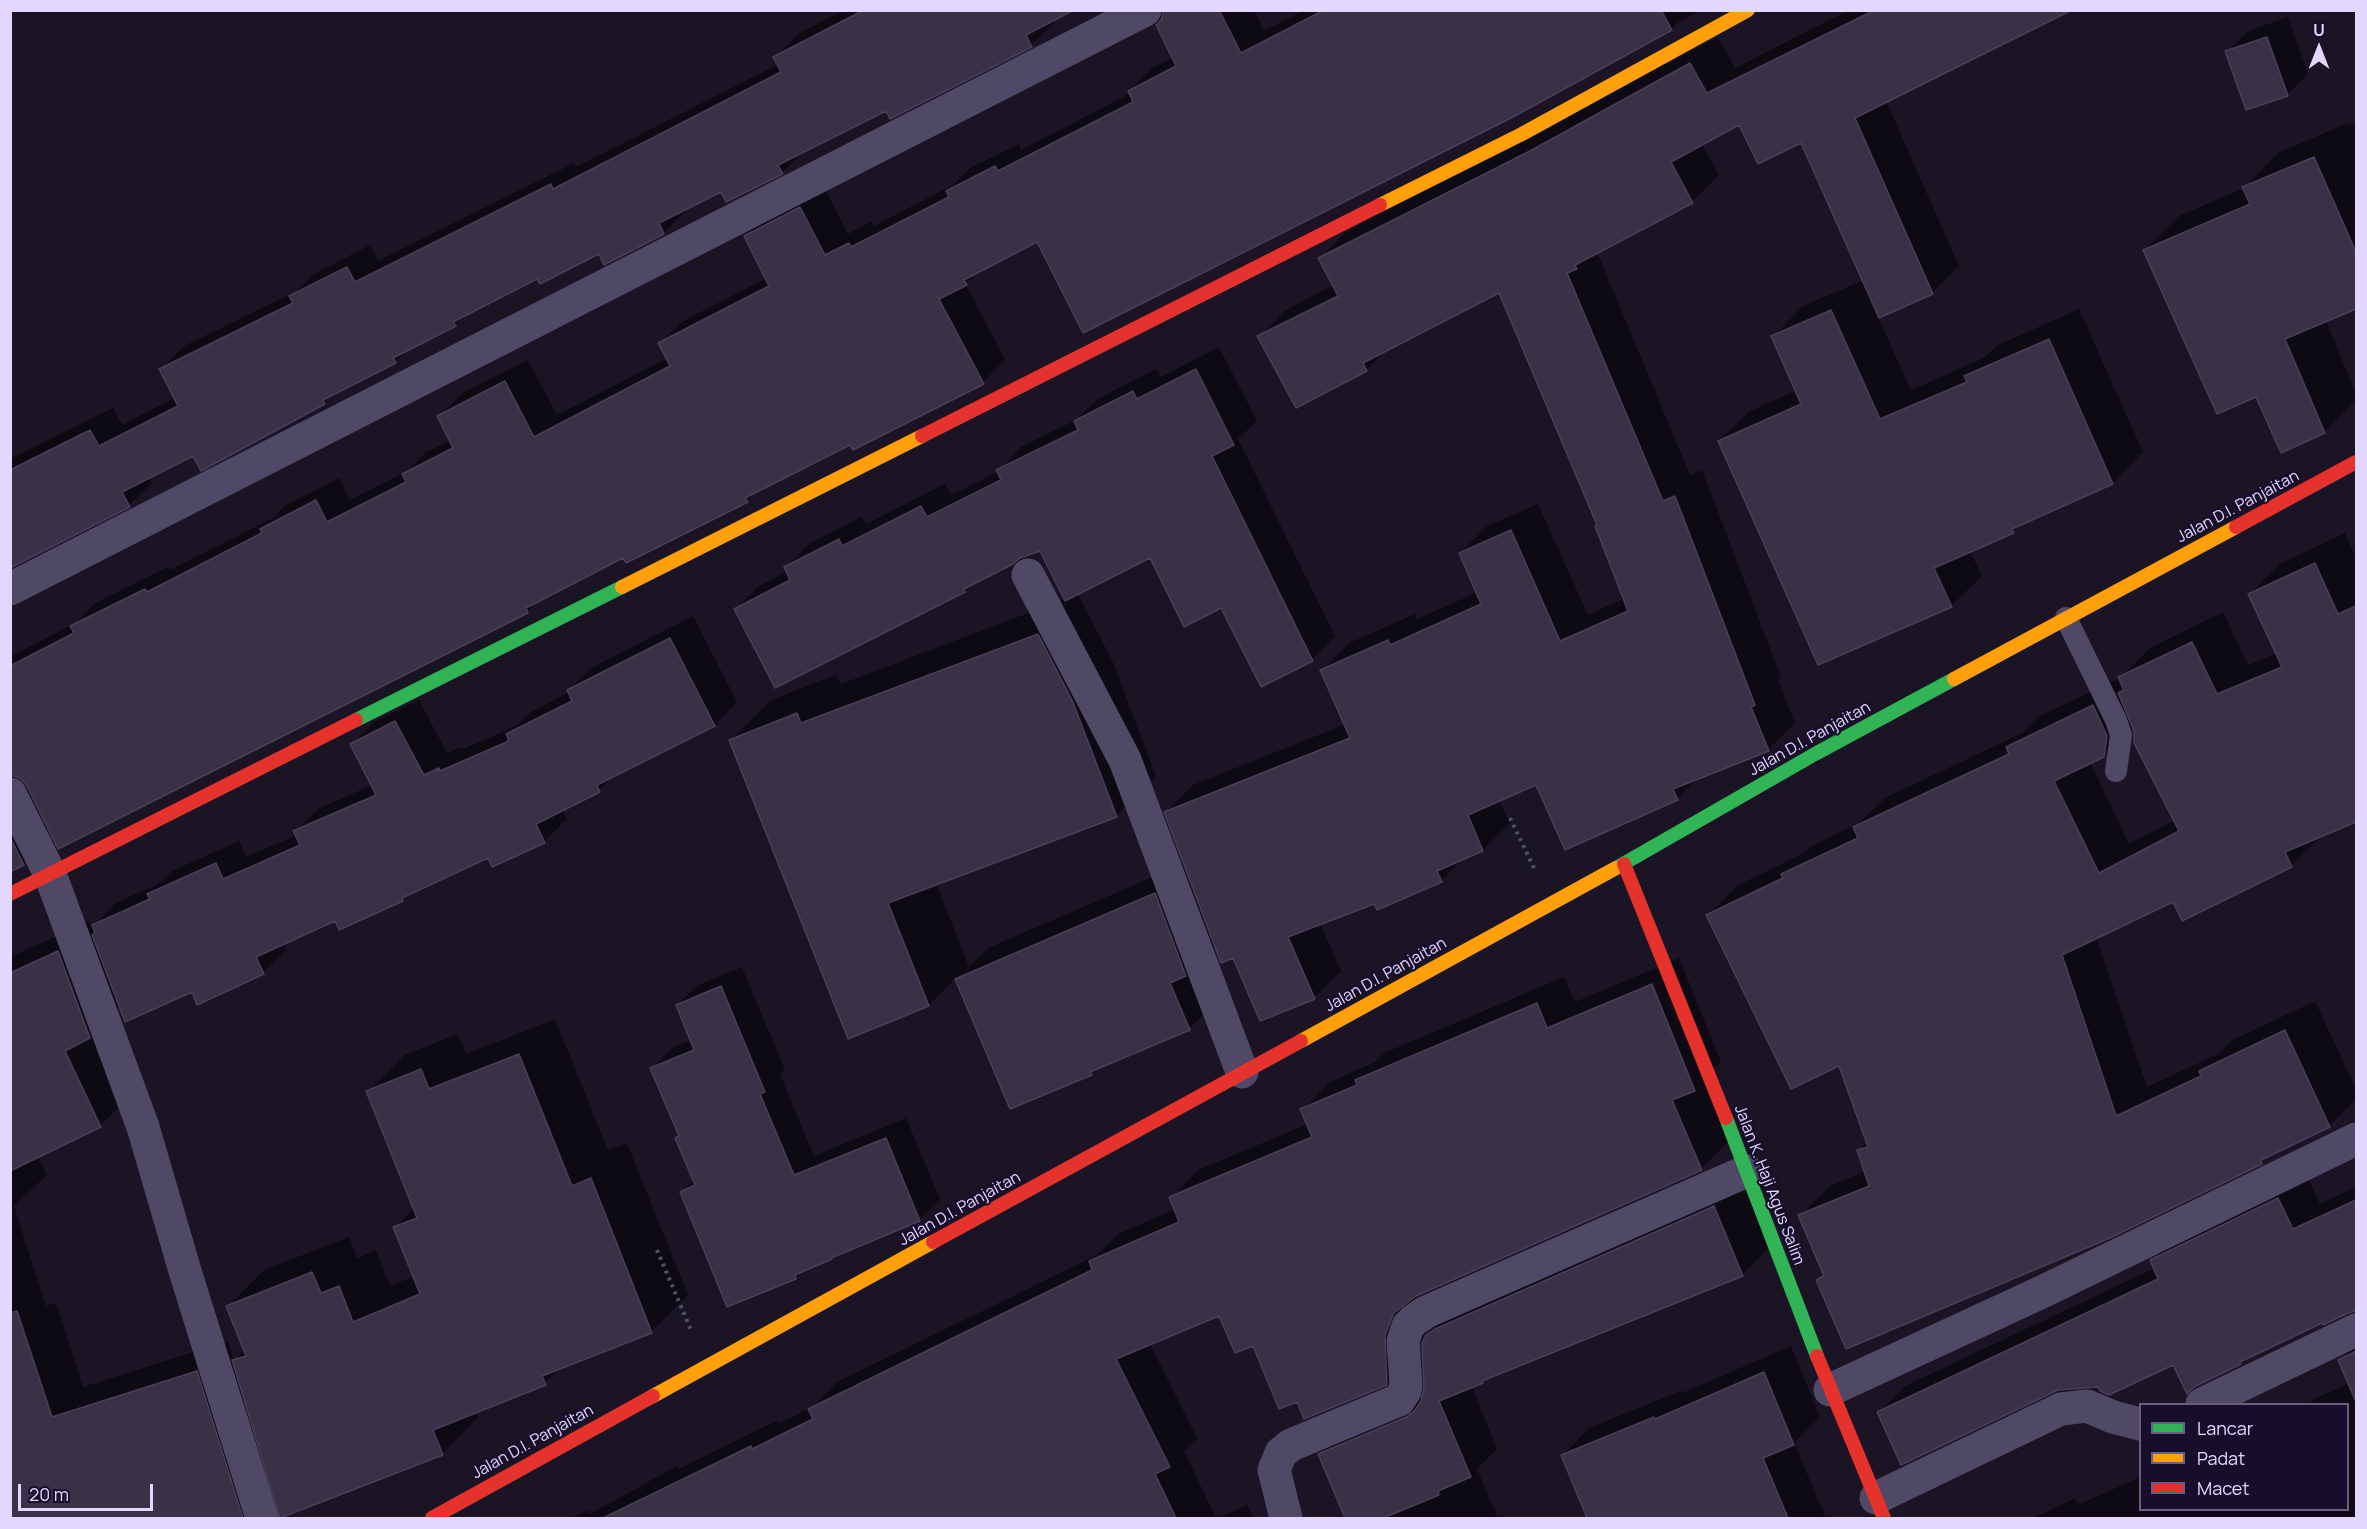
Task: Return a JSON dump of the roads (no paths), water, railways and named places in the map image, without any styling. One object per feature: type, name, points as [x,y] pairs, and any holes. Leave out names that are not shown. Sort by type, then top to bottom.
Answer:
[{"type":"main road","points":[[10,894],[1522,134],[1748,10]]},
{"type":"main road","name":"Jalan D.I. Panjaitan","points":[[432,1518],[1624,864],[1815,754],[2356,462]]},
{"type":"main road","name":"Jalan K. Haji Agus Salim","points":[[1624,864],[1747,1171],[1830,1390],[1880,1508]]},
{"type":"street","points":[[10,589],[1145,10]]},
{"type":"street","points":[[1028,575],[1125,760],[1242,1072]]},
{"type":"street","points":[[10,794],[50,874],[143,1127],[262,1518]]},
{"type":"street","points":[[1830,1390],[2044,1292],[2356,1139]]},
{"type":"street","points":[[1287,1518],[1274,1470],[1281,1453],[1291,1445],[1399,1400],[1406,1385],[1403,1341],[1408,1326],[1414,1320],[1426,1312],[1747,1171]]},
{"type":"street","points":[[2204,1403],[2356,1330]]},
{"type":"street","points":[[1880,1508],[2061,1409],[2087,1406],[2113,1417],[2139,1424]]},
{"type":"lane","points":[[2066,618],[2116,720],[2121,735],[2116,771]]}]
